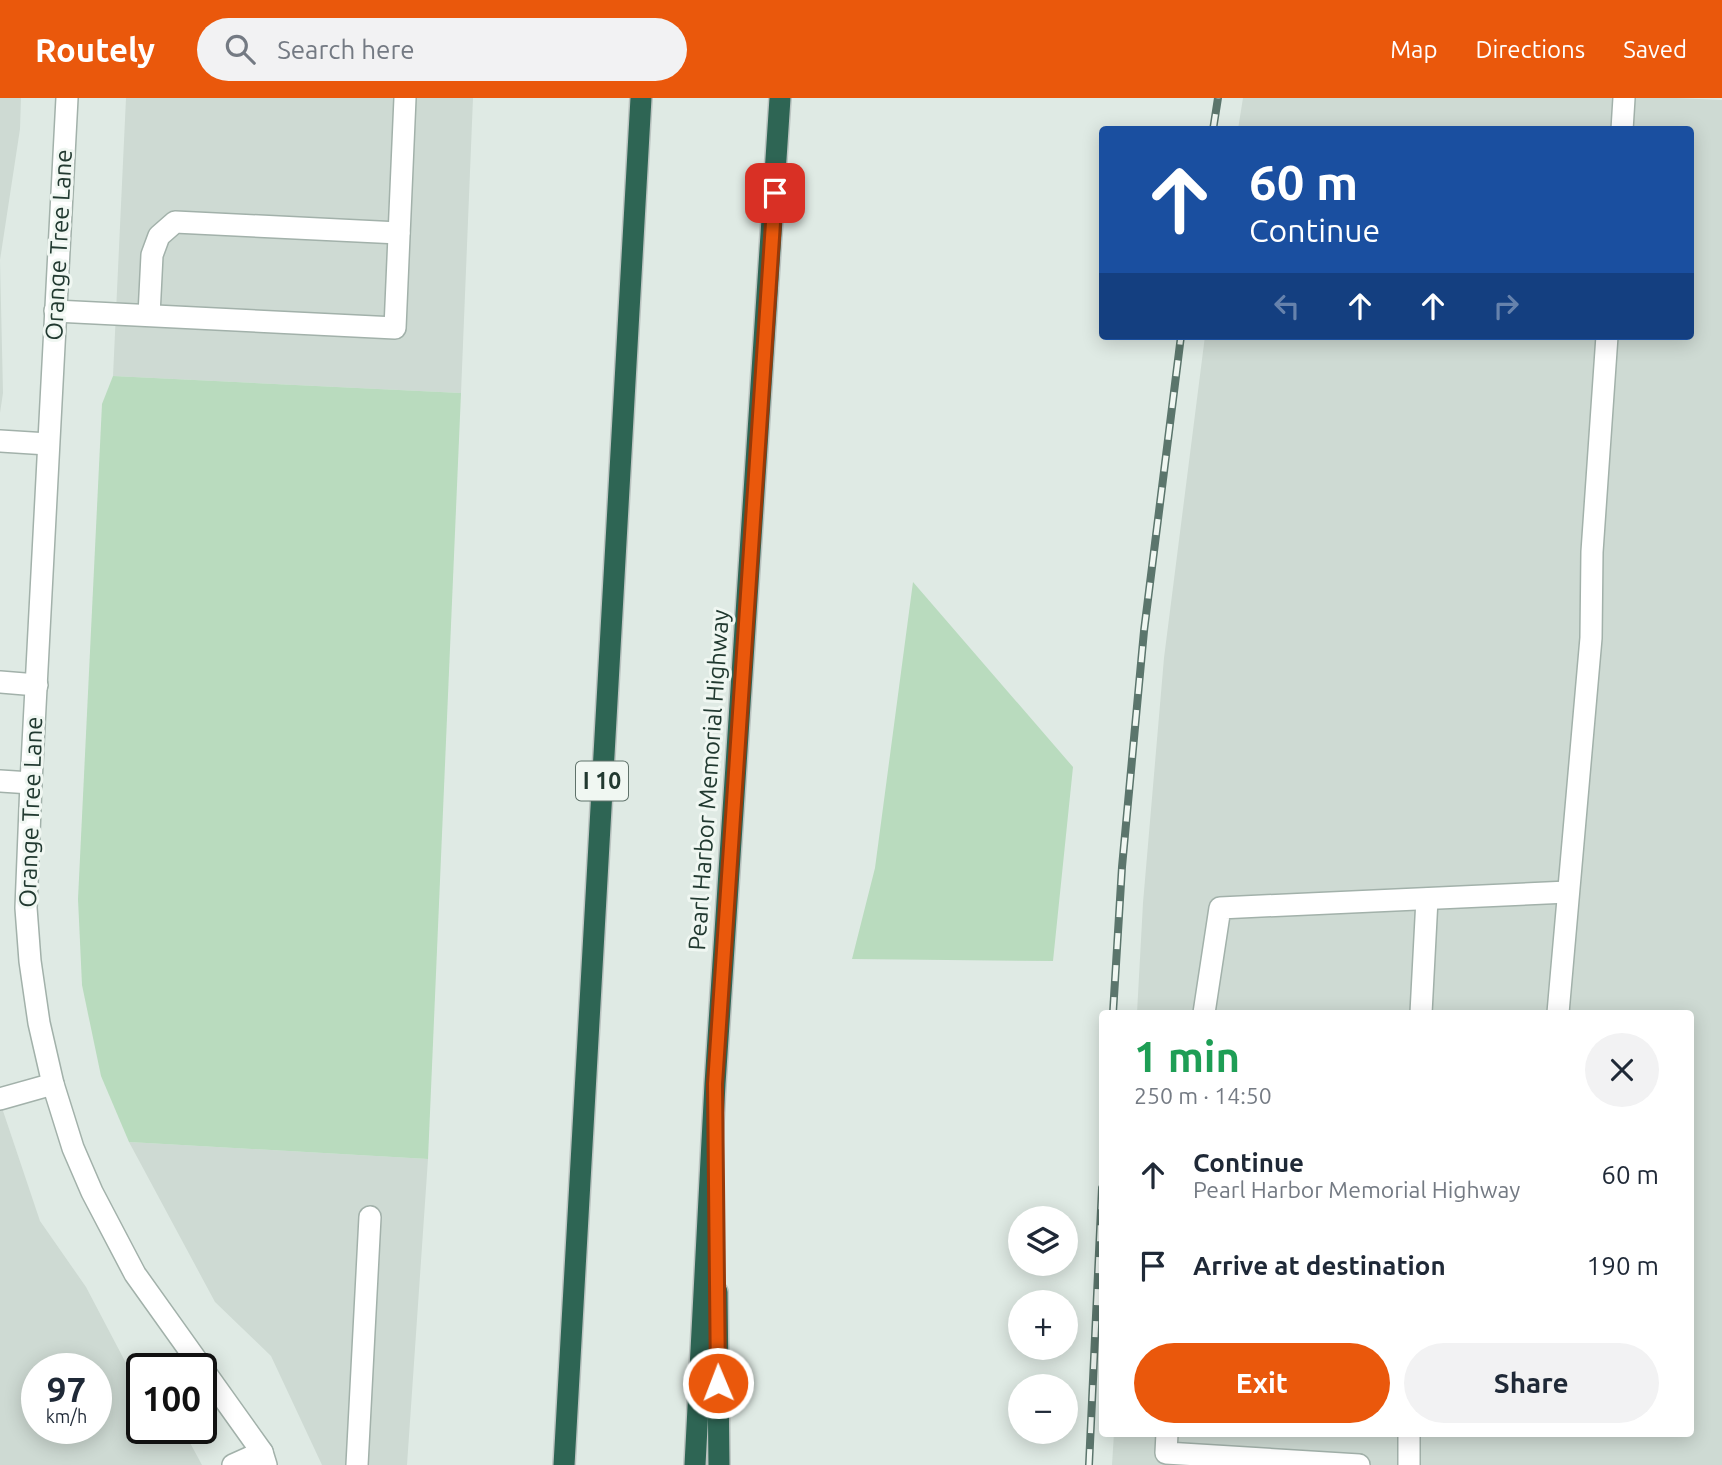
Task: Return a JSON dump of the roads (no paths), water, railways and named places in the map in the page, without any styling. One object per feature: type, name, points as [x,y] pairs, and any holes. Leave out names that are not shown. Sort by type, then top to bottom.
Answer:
[{"type":"highway","name":"I 10","points":[[564,1465],[641,98]]},
{"type":"highway","name":"Pearl Harbor Memorial Highway","points":[[695,1465],[715,1084],[780,98]]},
{"type":"highway","points":[[715,1084],[719,1465]]},
{"type":"highway","points":[[557,1465],[565,1431]]},
{"type":"street","name":"Orange Tree Lane","points":[[67,98],[31,783],[26,908],[30,961],[39,1023],[53,1084],[73,1148],[92,1192],[135,1274],[264,1458]]},
{"type":"street","points":[[55,311],[396,328],[405,98]]},
{"type":"street","points":[[1622,126],[1624,98]]},
{"type":"street","points":[[149,315],[152,255],[159,236],[174,222],[399,233]]},
{"type":"street","points":[[1558,1010],[1591,638],[1592,552],[1607,340]]},
{"type":"street","points":[[0,441],[48,444]]},
{"type":"street","points":[[0,682],[37,685]]},
{"type":"street","points":[[0,781],[31,783]]},
{"type":"street","points":[[1205,1010],[1220,908],[1569,892]]},
{"type":"street","points":[[1421,1010],[1427,899]]},
{"type":"street","points":[[0,1099],[53,1084]]},
{"type":"street","points":[[357,1465],[370,1217]]},
{"type":"street","points":[[1409,1437],[1409,1465]]},
{"type":"street","points":[[1166,1450],[1359,1465]]},
{"type":"street","points":[[233,1465],[264,1458]]},
{"type":"railway","points":[[1214,126],[1218,98]]},
{"type":"railway","points":[[1113,1010],[1122,867],[1144,631],[1180,340]]},
{"type":"railway","points":[[1089,1465],[1099,1252]]}]
